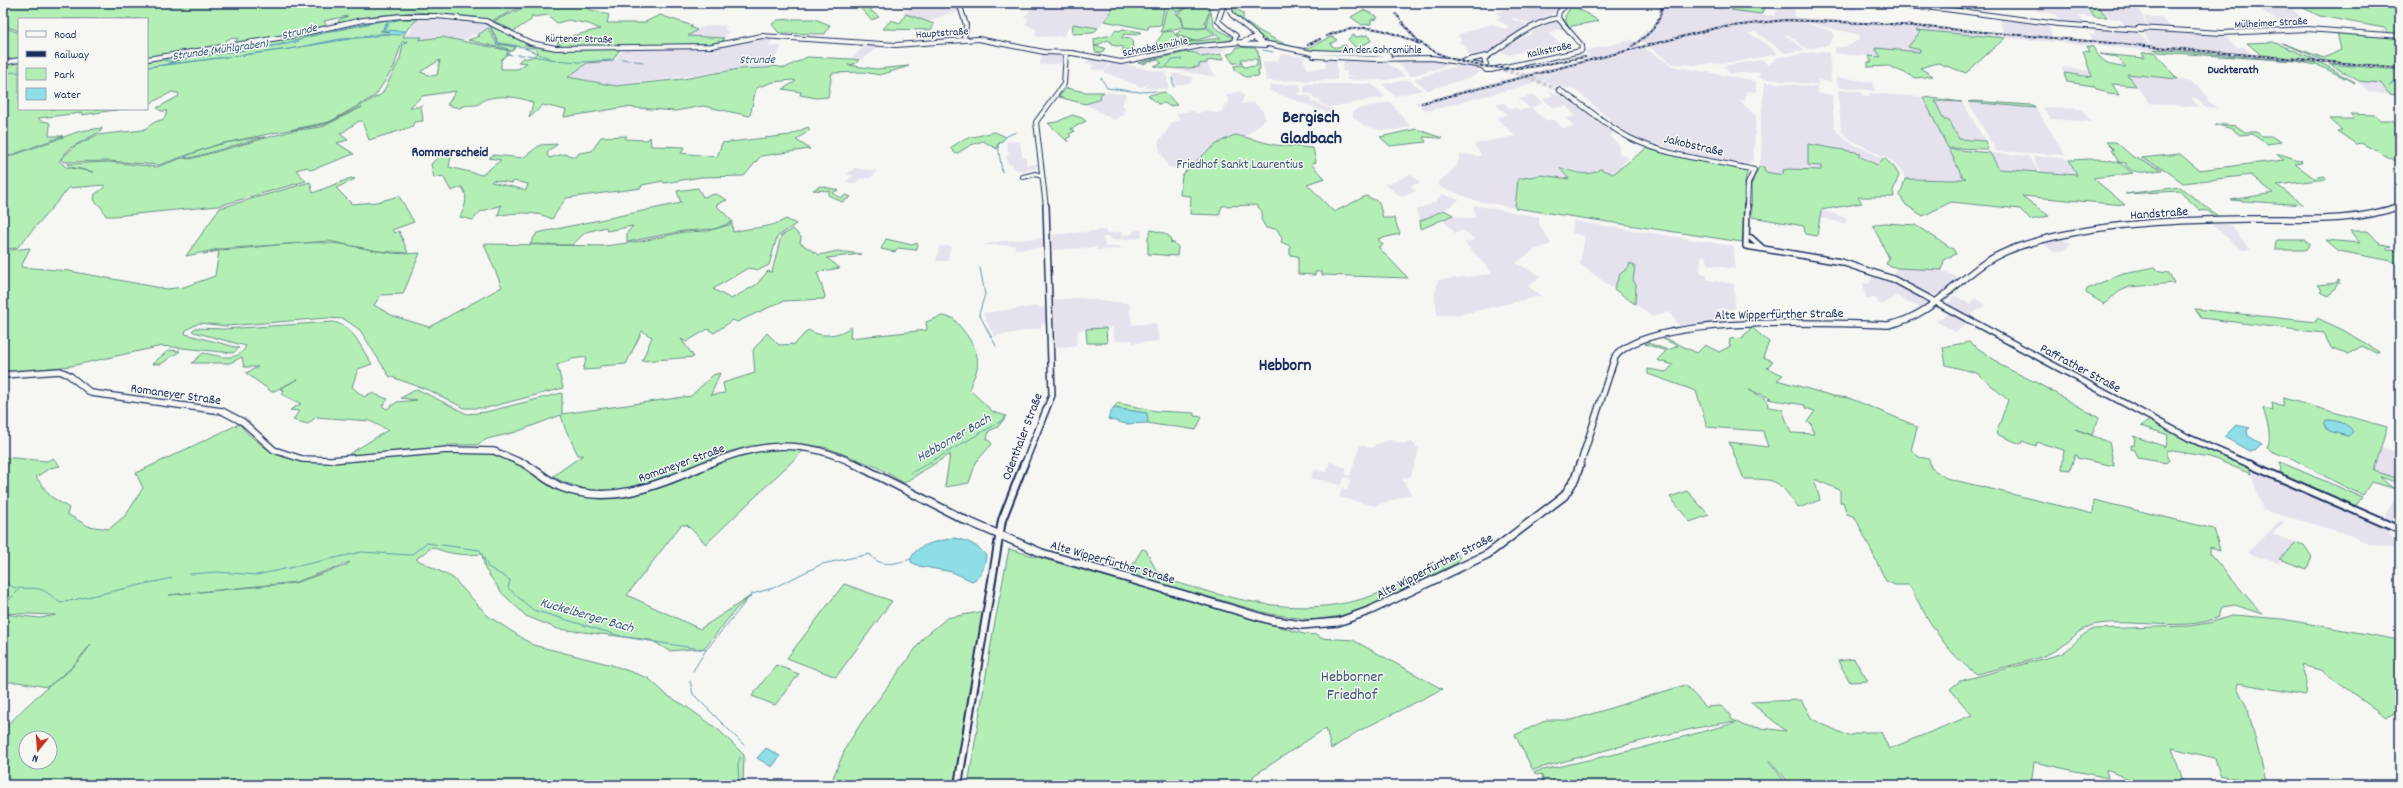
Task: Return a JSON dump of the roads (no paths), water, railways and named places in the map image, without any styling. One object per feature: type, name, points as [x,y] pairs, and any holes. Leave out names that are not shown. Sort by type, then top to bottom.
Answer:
[{"type":"main road","points":[[959,3],[965,19],[964,39]]},
{"type":"main road","points":[[1226,3],[1229,12],[1250,30],[1254,38],[1259,39],[1261,44],[1317,54]]},
{"type":"main road","points":[[1226,3],[1218,16],[1218,21],[1223,28],[1236,38],[1232,44]]},
{"type":"main road","points":[[1496,67],[1489,71],[1484,65],[1484,59],[1504,44],[1548,20],[1558,18],[1559,12],[1567,3]]},
{"type":"main road","name":"Mülheimer Straße","points":[[1868,3],[1960,11],[2058,24],[2132,29],[2139,31],[2221,33],[2308,29],[2400,36]]},
{"type":"main road","name":"Kürtener Straße","points":[[148,59],[291,36],[363,20],[402,16],[483,20],[531,43],[556,48],[712,46],[756,38]]},
{"type":"main road","name":"Kalkstraße","points":[[1496,67],[1519,65],[1577,52],[1582,49],[1558,18]]},
{"type":"main road","name":"Hauptstraße","points":[[756,38],[761,40],[766,37],[896,45],[964,39],[985,40],[1040,51],[1066,53],[1118,62]]},
{"type":"main road","points":[[1247,43],[1254,38]]},
{"type":"main road","name":"Schnabelsmühle","points":[[1118,62],[1138,60],[1196,47],[1247,43],[1261,44]]},
{"type":"main road","name":"An der Gohrsmühle","points":[[1261,44],[1323,57],[1430,56],[1484,65]]},
{"type":"main road","points":[[1289,51],[1366,56]]},
{"type":"main road","name":"An der Gohrsmühle","points":[[1298,51],[1436,58],[1484,65]]},
{"type":"main road","name":"Odenthaler Straße","points":[[958,785],[999,535],[1006,507],[1052,395],[1048,222],[1036,121],[1064,84],[1066,53]]},
{"type":"main road","points":[[1462,61],[1490,54]]},
{"type":"main road","points":[[3,63],[18,60]]},
{"type":"main road","points":[[1484,65],[1496,67]]},
{"type":"main road","name":"Jakobstraße","points":[[1559,90],[1576,99],[1616,130],[1631,138],[1667,150],[1754,170],[1748,184],[1748,224]]},
{"type":"main road","points":[[1023,176],[1035,174],[1042,176]]},
{"type":"main road","name":"Handstraße","points":[[1938,302],[1962,281],[1993,258],[2032,242],[2148,223],[2338,218],[2386,211],[2400,206]]},
{"type":"main road","points":[[1748,224],[1751,238],[1749,247]]},
{"type":"main road","points":[[1748,224],[1749,247]]},
{"type":"main road","points":[[1751,238],[1756,244],[1770,250]]},
{"type":"main road","name":"Paffrather Straße","points":[[1749,247],[1868,270],[1901,282],[2189,438],[2400,530]]},
{"type":"main road","name":"Alte Wipperfürther Straße","points":[[999,535],[1072,562],[1270,620],[1302,625],[1338,622],[1371,610],[1483,556],[1507,541],[1567,493],[1578,470],[1612,363],[1617,353],[1624,348],[1670,333],[1714,325],[1761,322],[1895,324],[1913,318],[1938,302]]},
{"type":"main road","name":"Romaneyer Straße","points":[[3,375],[52,370],[67,373],[83,389],[94,394],[203,407],[224,412],[243,422],[266,445],[285,455],[308,459],[339,459],[448,450],[491,451],[516,458],[561,487],[581,493],[605,495],[630,493],[653,486],[718,460],[760,447],[795,446],[815,448],[851,462],[953,514],[999,535]]},
{"type":"water","points":[[404,18],[387,23],[386,25],[389,25],[385,28],[383,27],[386,23],[396,20],[386,20],[320,34],[386,19]]},
{"type":"water","points":[[382,30],[405,31],[400,35],[382,34],[390,32],[380,31]]},
{"type":"water","points":[[356,38],[295,48],[340,39]]},
{"type":"water","points":[[302,39],[294,43],[182,59],[165,65],[180,59],[278,45]]},
{"type":"water","points":[[1113,408],[1147,413],[1148,423],[1126,424],[1108,419]]},
{"type":"water","points":[[2326,420],[2337,421],[2345,424],[2349,426],[2353,432],[2348,436],[2329,431],[2324,424]]},
{"type":"water","points":[[2236,425],[2250,428],[2247,430],[2248,436],[2262,444],[2255,451],[2249,451],[2224,437]]},
{"type":"water","points":[[954,538],[972,544],[980,549],[986,556],[981,574],[976,579],[972,581],[952,572],[919,566],[911,562],[912,556],[921,547]]},
{"type":"water","points":[[766,748],[780,756],[772,767],[757,758]]},
{"type":"waterway","name":"Strunde","points":[[1464,6],[1471,3]]},
{"type":"waterway","name":"Strunde","points":[[405,19],[430,18]]},
{"type":"waterway","name":"Strunde","points":[[436,18],[464,21]]},
{"type":"waterway","name":"Strunde","points":[[489,26],[498,43],[519,47]]},
{"type":"waterway","name":"Strunde","points":[[497,42],[496,45],[508,49],[507,54],[512,55]]},
{"type":"waterway","name":"Strunde","points":[[524,48],[552,59]]},
{"type":"waterway","name":"Strunde","points":[[1263,50],[1273,52]]},
{"type":"waterway","name":"Strunde","points":[[517,55],[524,55]]},
{"type":"waterway","name":"Strunde","points":[[527,55],[552,59]]},
{"type":"waterway","name":"Strunde (Mühlgraben)","points":[[148,62],[159,59],[173,62]]},
{"type":"waterway","name":"Strunde","points":[[552,59],[580,62],[613,60]]},
{"type":"waterway","name":"Strunde","points":[[622,59],[643,62]]},
{"type":"waterway","name":"Strunde","points":[[1165,68],[1172,60],[1182,59]]},
{"type":"waterway","points":[[2396,66],[2400,64]]},
{"type":"waterway","points":[[2389,85],[2399,79],[2399,71]]},
{"type":"waterway","name":"Strunde","points":[[3,73],[18,72]]},
{"type":"waterway","name":"Strunde","points":[[1101,78],[1107,88],[1140,92],[1156,91]]},
{"type":"waterway","name":"Strunde","points":[[1172,78],[1174,87]]},
{"type":"waterway","name":"Hebborner Bach","points":[[1002,172],[998,145],[1007,136],[1016,132]]},
{"type":"waterway","name":"Hebborner Bach","points":[[980,268],[985,294],[979,314],[996,346]]},
{"type":"waterway","name":"Hebborner Bach","points":[[911,473],[1005,419]]},
{"type":"waterway","name":"Kuckelberger Bach","points":[[190,574],[218,572],[257,575],[362,552],[411,555],[426,543],[480,550],[488,567],[510,580],[508,588],[533,610],[624,637],[706,650]]},
{"type":"waterway","name":"Hebborner Bach","points":[[706,650],[752,594],[773,588],[822,564],[870,554],[879,562],[889,564],[911,559]]},
{"type":"waterway","name":"Kuckelberger Bach","points":[[3,577],[10,586],[42,590],[60,603],[172,578]]},
{"type":"waterway","points":[[3,602],[10,599],[19,590]]},
{"type":"waterway","points":[[693,671],[706,650]]},
{"type":"waterway","points":[[690,681],[693,694],[744,745]]},
{"type":"waterway","points":[[739,785],[738,764],[740,757]]},
{"type":"tunnel","points":[[1384,56],[1412,57]]},
{"type":"tunnel","points":[[1480,65],[1521,74],[1559,90]]},
{"type":"railway","points":[[1632,46],[1644,38],[1657,23],[1660,17],[1662,3]]},
{"type":"railway","points":[[1396,14],[1400,19]]},
{"type":"railway","points":[[1422,103],[1716,28],[1785,20],[1890,24],[2400,68]]},
{"type":"railway","points":[[1402,22],[1418,41],[1430,49],[1457,60],[1487,67],[1516,68],[1537,66],[1585,57]]},
{"type":"railway","points":[[1327,36],[1340,31],[1363,28],[1396,34],[1420,44]]},
{"type":"railway","points":[[1308,45],[1320,39]]},
{"type":"district","name":"Duckterath","points":[[2233,69]]},
{"type":"district","name":"Bergisch Gladbach","points":[[1311,126]]},
{"type":"district","name":"Rommerscheid","points":[[450,151]]},
{"type":"district","name":"Hebborn","points":[[1285,364]]},
{"type":"park label","name":"Friedhof Sankt Laurentius","points":[[1240,163]]},
{"type":"park label","name":"Hebborner Friedhof","points":[[1352,684]]}]
